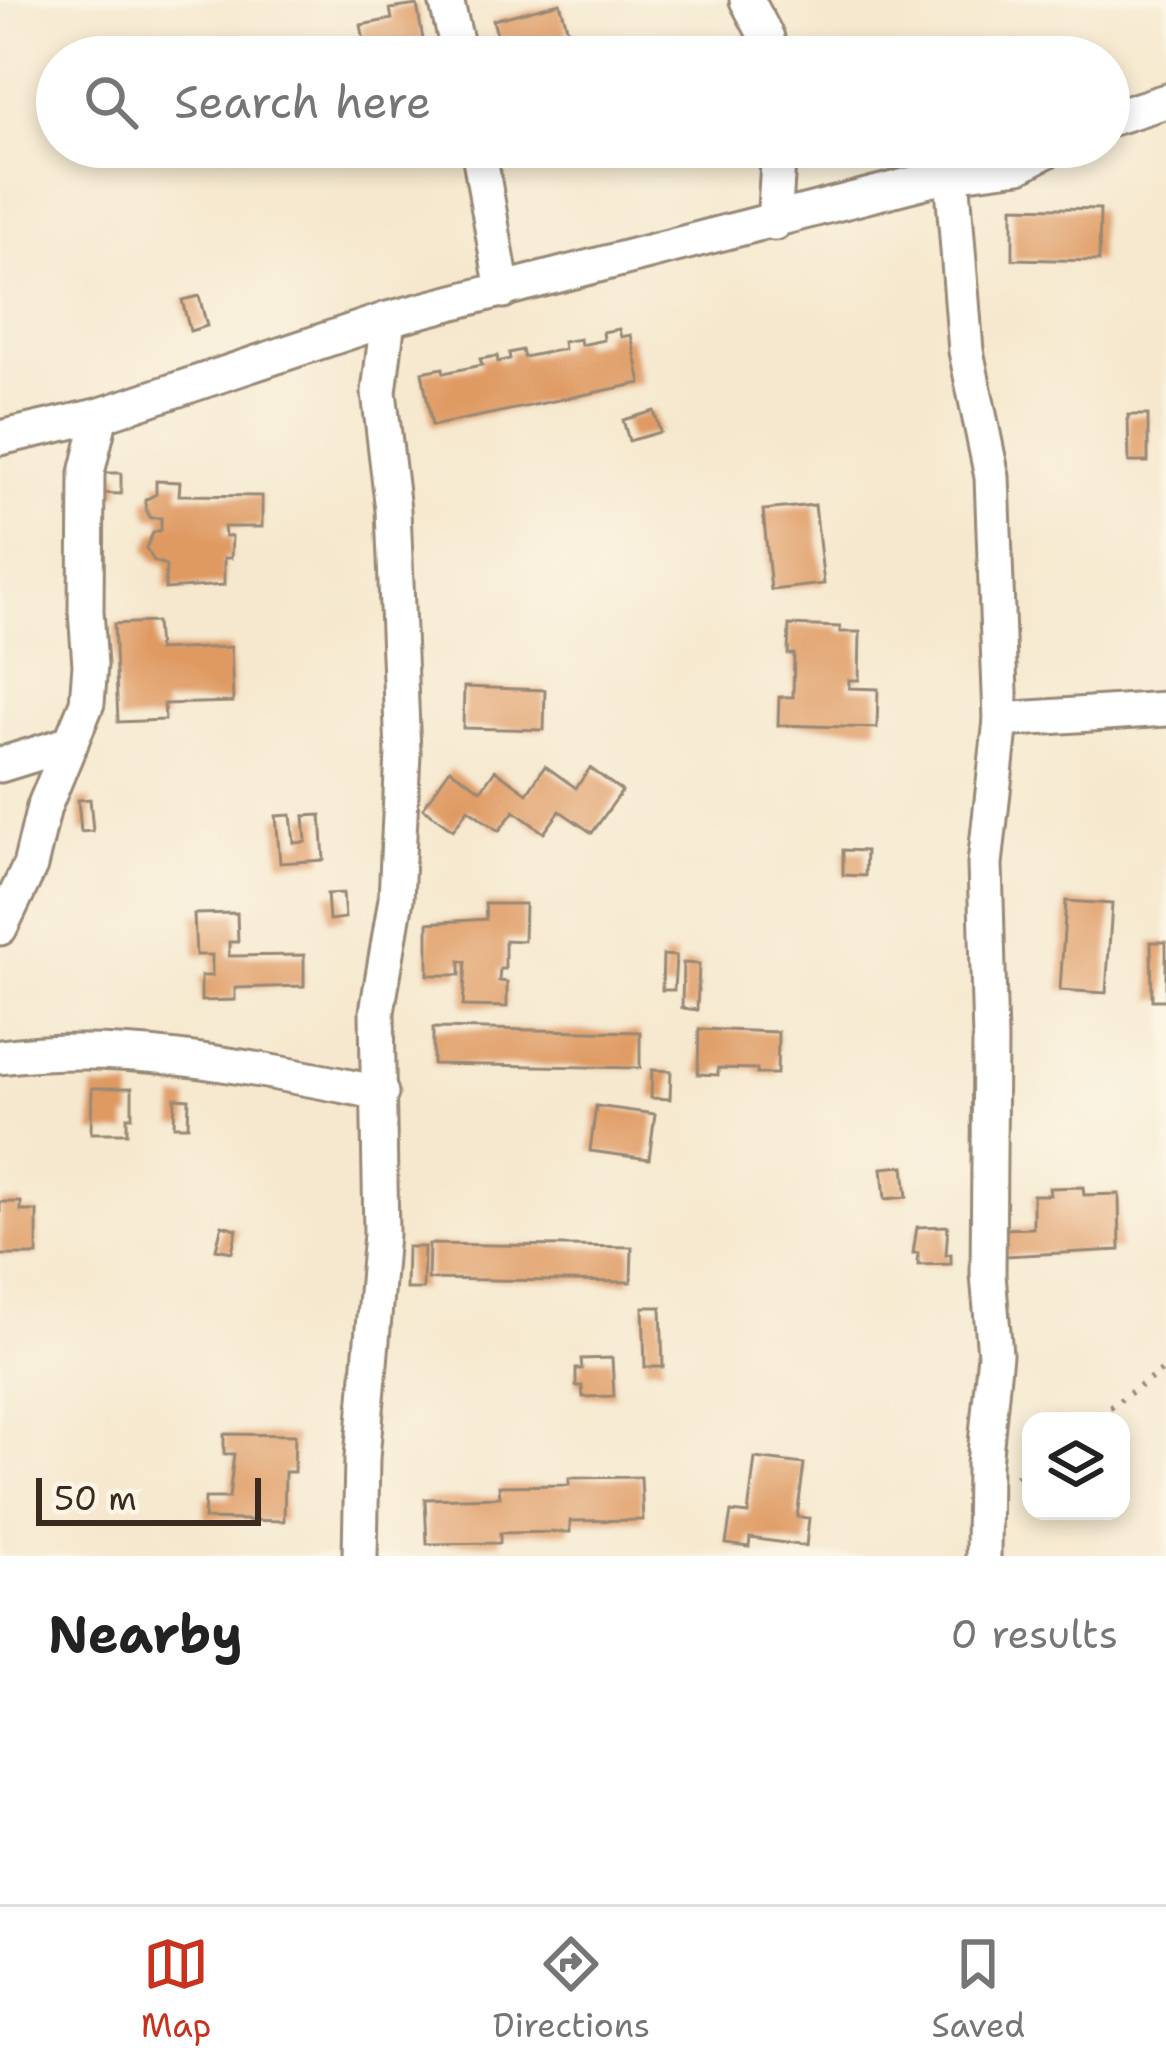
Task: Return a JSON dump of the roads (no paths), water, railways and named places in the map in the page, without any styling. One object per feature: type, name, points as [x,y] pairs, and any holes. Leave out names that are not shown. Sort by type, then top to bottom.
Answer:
[{"type":"street","points":[[446,0],[455,36]]},
{"type":"street","points":[[747,0],[765,36]]},
{"type":"street","points":[[1130,112],[1166,101]]},
{"type":"street","points":[[482,168],[502,291]]},
{"type":"street","points":[[774,223],[778,168]]},
{"type":"street","points":[[0,438],[101,416],[388,319],[952,174],[997,168]]},
{"type":"street","points":[[952,174],[966,351],[992,477],[1001,721],[986,864],[988,1275],[994,1354],[984,1464],[983,1556]]},
{"type":"street","points":[[360,1556],[362,1458],[381,1234],[377,1012],[396,899],[403,753],[393,510],[379,392],[388,319]]},
{"type":"street","points":[[0,928],[30,866],[44,807],[87,703],[88,473],[101,416]]},
{"type":"street","points":[[1001,721],[1166,709]]},
{"type":"street","points":[[0,765],[71,743]]},
{"type":"street","points":[[0,1057],[115,1052],[242,1066],[381,1093]]}]
